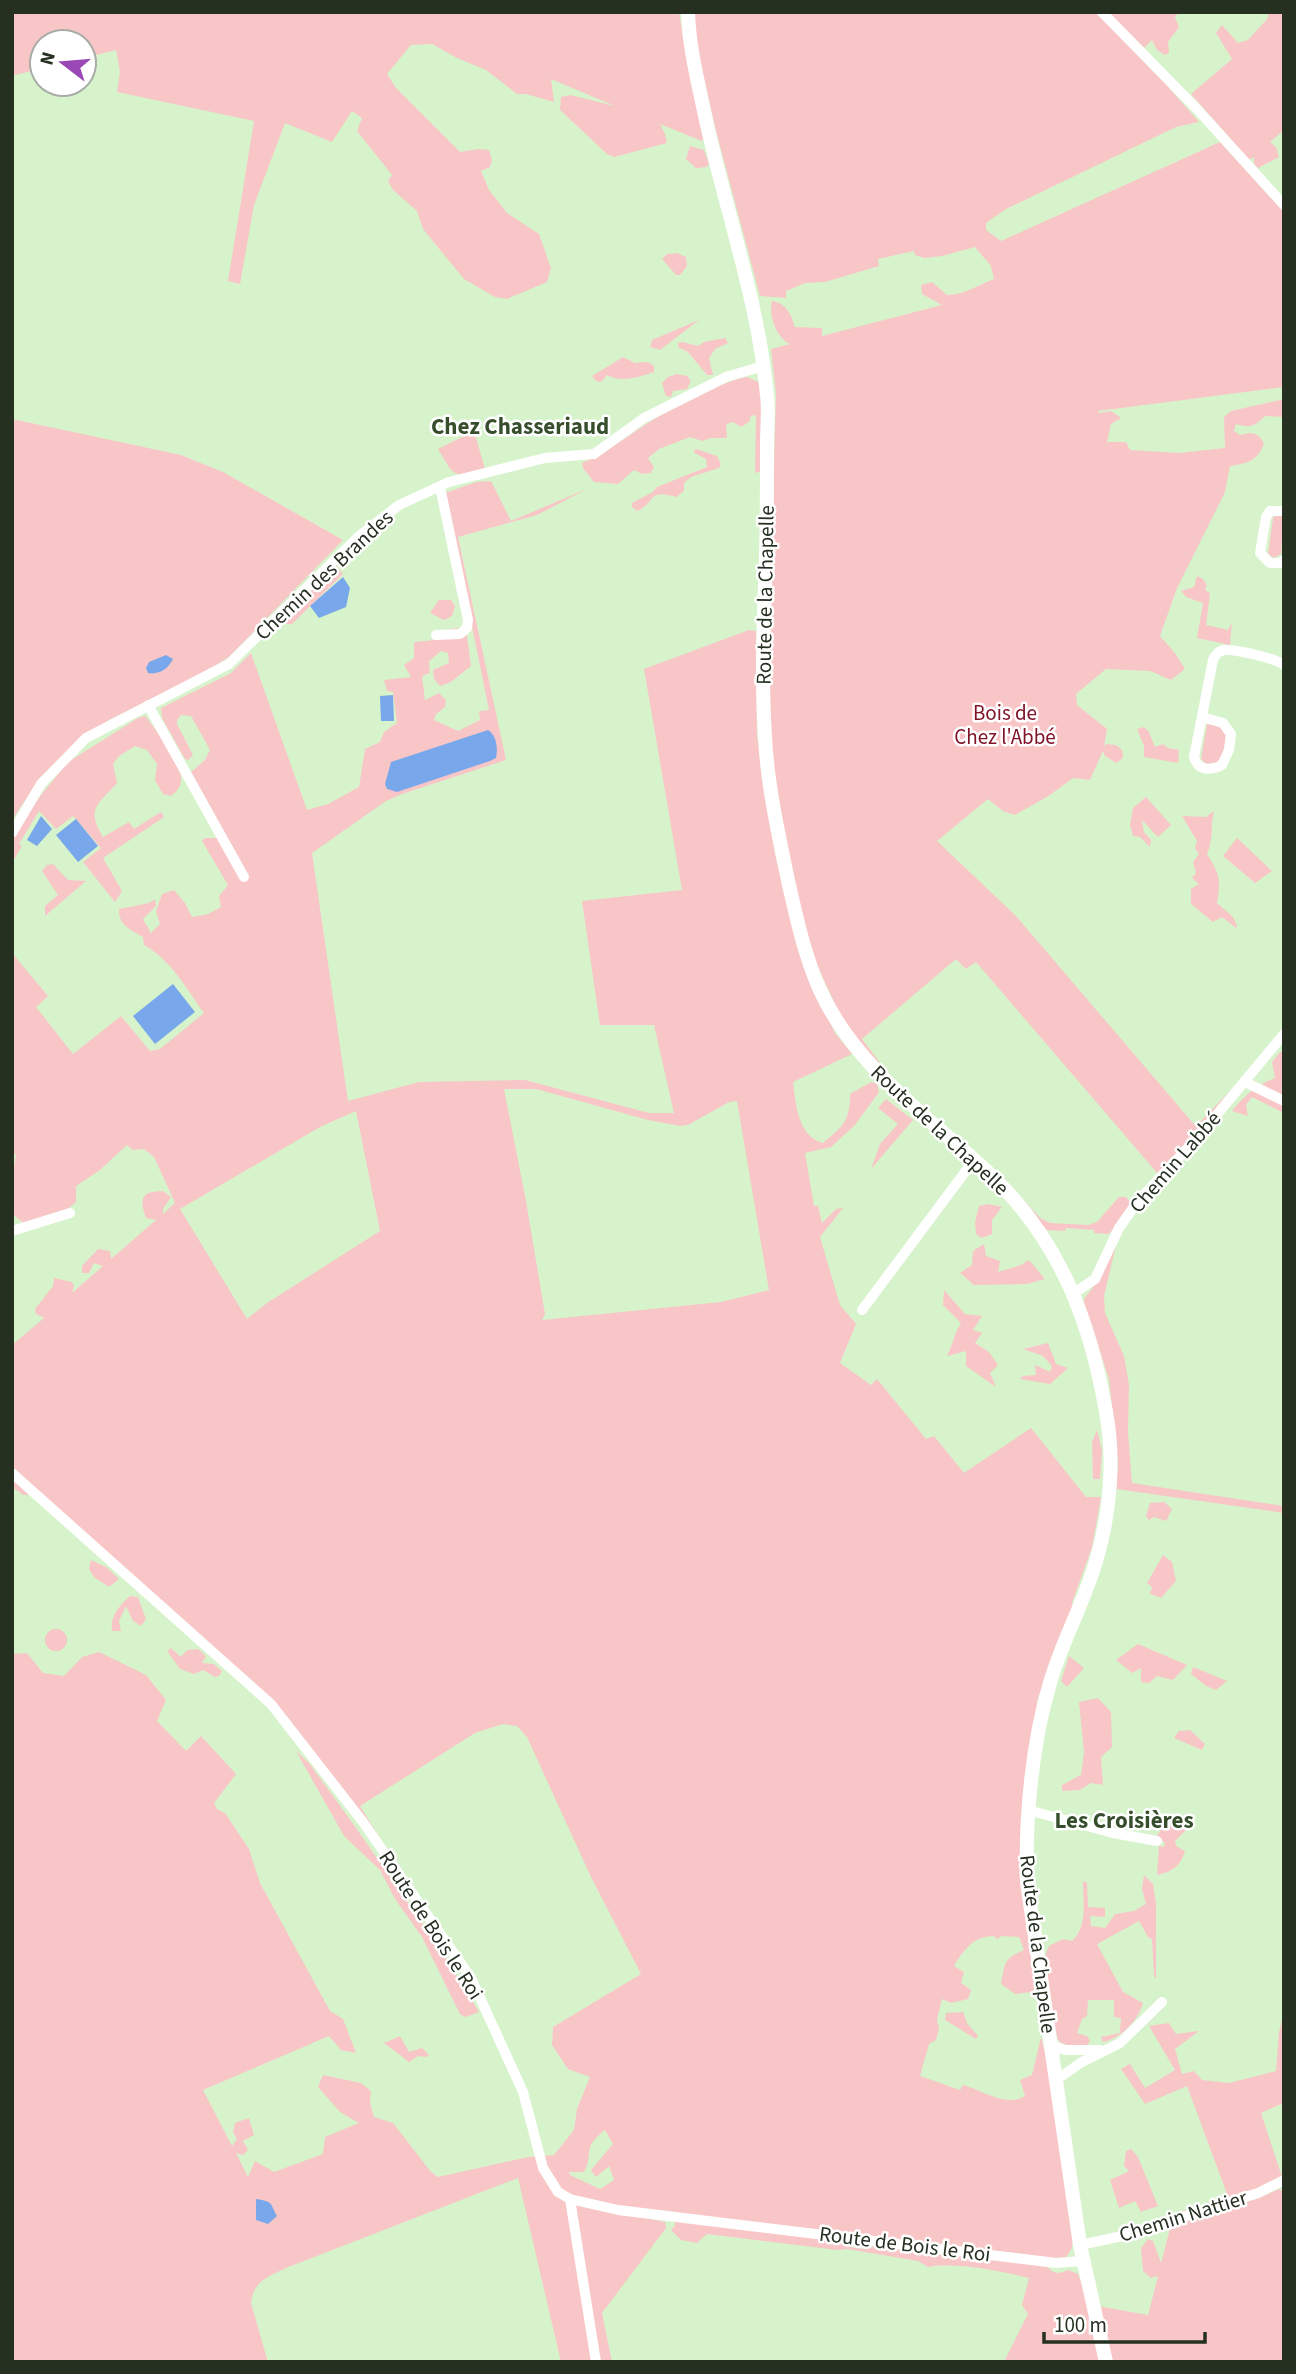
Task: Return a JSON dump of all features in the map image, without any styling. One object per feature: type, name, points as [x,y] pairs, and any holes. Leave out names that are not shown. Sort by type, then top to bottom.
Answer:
[{"type":"main road","name":"Route de la Chapelle","points":[[688,12],[688,37],[715,160],[753,302],[768,397],[765,741],[781,850],[806,953],[834,1017],[856,1049],[881,1077],[1000,1184],[1060,1266],[1074,1293],[1099,1374],[1108,1420],[1108,1496],[1104,1529],[1096,1562],[1048,1688],[1028,1810],[1026,1846],[1027,1882],[1080,2245],[1106,2362]]},
{"type":"street","points":[[1102,12],[1196,108],[1284,205]]},
{"type":"street","name":"Chemin des Brandes","points":[[12,833],[40,783],[86,738],[229,664],[358,537],[400,505],[440,486],[545,458],[594,454],[644,418],[726,377],[763,366]]},
{"type":"street","points":[[436,635],[460,634],[467,628],[468,620],[440,486]]},
{"type":"street","points":[[1284,511],[1270,511],[1266,517],[1260,552],[1270,563],[1284,561]]},
{"type":"street","points":[[1202,717],[1223,723],[1231,733],[1226,758],[1222,765],[1216,768],[1201,768],[1195,757],[1202,717],[1213,660],[1217,653],[1225,650],[1269,659],[1284,665]]},
{"type":"street","points":[[148,705],[244,877]]},
{"type":"street","name":"Chemin Labbé","points":[[1074,1293],[1095,1279],[1119,1228],[1138,1201],[1199,1136],[1284,1034]]},
{"type":"street","points":[[1245,1082],[1284,1101]]},
{"type":"street","points":[[862,1310],[974,1160]]},
{"type":"street","points":[[12,1231],[70,1213]]},
{"type":"street","name":"Route de Bois le Roi","points":[[12,1473],[271,1704],[363,1822],[471,1978],[523,2092],[543,2168],[558,2192],[570,2199],[618,2210],[1056,2263],[1083,2261]]},
{"type":"street","points":[[1028,1810],[1113,1833],[1157,1841]]},
{"type":"street","points":[[1056,2080],[1103,2050],[1120,2043],[1162,2001]]},
{"type":"street","points":[[1051,2045],[1065,2050],[1103,2050]]},
{"type":"street","name":"Chemin Nattier","points":[[1080,2245],[1127,2235],[1258,2193],[1284,2180]]},
{"type":"street","points":[[570,2199],[596,2362]]},
{"type":"green space","points":[[12,12],[679,12],[704,138],[702,141],[660,124],[667,143],[614,157],[607,154],[560,110],[561,97],[570,95],[615,106],[551,79],[554,102],[517,94],[486,70],[432,44],[411,45],[387,74],[396,88],[460,152],[489,150],[492,160],[490,167],[481,171],[489,190],[507,213],[539,234],[551,268],[547,282],[507,299],[495,297],[464,279],[423,229],[417,211],[393,190],[388,181],[392,175],[357,131],[362,118],[352,111],[332,142],[285,123],[254,205],[240,284],[228,281],[254,121],[117,92],[120,72],[116,50],[98,54],[98,28],[28,28],[28,72],[12,76]]},
{"type":"green space","name":"Bois de Chez l'Abbé","points":[[694,12],[1095,12],[1199,122],[1176,127],[1006,209],[986,223],[986,230],[1001,241],[1220,142],[1284,212],[1284,387],[1098,411],[1111,411],[1121,418],[1111,424],[1107,442],[1126,442],[1130,450],[1179,453],[1225,448],[1224,417],[1231,411],[1284,399],[1284,417],[1265,416],[1248,426],[1236,424],[1234,431],[1240,435],[1254,434],[1264,443],[1259,454],[1252,460],[1230,466],[1225,492],[1177,588],[1160,636],[1185,669],[1171,680],[1150,671],[1106,669],[1076,694],[1077,705],[1107,729],[1104,747],[1106,744],[1116,745],[1122,750],[1123,758],[1116,763],[1105,756],[1103,751],[1090,780],[1073,778],[1015,815],[1003,811],[988,799],[937,841],[1016,916],[1193,1123],[1197,1125],[1254,1066],[1158,1174],[976,962],[966,969],[956,959],[862,1039],[883,1067],[860,1045],[842,1019],[816,963],[800,914],[771,747],[768,687],[776,393],[771,349],[790,344],[781,337],[775,326],[771,313],[772,301],[787,310],[795,327],[822,328],[822,336],[942,305],[922,294],[921,285],[932,282],[947,295],[953,295],[994,279],[991,266],[975,247],[924,258],[915,255],[914,251],[878,259],[879,266],[825,282],[805,283],[786,291],[786,298],[760,296],[715,127],[696,42]]},
{"type":"green space","points":[[1106,12],[1179,12],[1175,17],[1179,27],[1168,42],[1169,53],[1165,55],[1157,50],[1152,40],[1144,48]]},
{"type":"green space","points":[[1268,12],[1284,13],[1284,130],[1270,142],[1276,147],[1279,157],[1258,168],[1254,164],[1254,157],[1249,160],[1191,94],[1232,59],[1216,33],[1222,25],[1238,43],[1248,40],[1268,18]]},
{"type":"green space","points":[[690,146],[704,150],[709,164],[707,167],[696,168],[686,159]]},
{"type":"green space","points":[[677,253],[686,257],[687,266],[680,275],[676,275],[662,259],[667,254]]},
{"type":"green space","points":[[699,320],[660,350],[650,347],[652,340]]},
{"type":"green space","points":[[725,338],[728,343],[715,349],[709,358],[713,375],[707,375],[688,352],[678,347],[678,343],[683,342],[698,346],[704,342]]},
{"type":"green space","points":[[623,357],[635,363],[648,362],[654,366],[654,372],[624,379],[607,375],[601,382],[592,376]]},
{"type":"green space","points":[[677,374],[687,376],[691,381],[687,389],[673,391],[671,397],[666,396],[662,383]]},
{"type":"green space","points":[[747,377],[761,383],[761,471],[755,473],[756,415],[751,416],[749,422],[741,427],[733,422],[726,424],[727,438],[702,441],[690,437],[659,449],[648,458],[654,467],[651,473],[642,474],[634,470],[618,484],[594,482],[583,468],[582,463],[608,450],[669,410],[710,390]]},
{"type":"green space","points":[[12,419],[181,455],[223,472],[343,540],[229,657],[109,720],[80,739],[40,778],[12,820]]},
{"type":"green space","points":[[474,431],[485,469],[456,473],[448,466],[438,449]]},
{"type":"green space","points":[[696,449],[717,456],[721,464],[719,468],[691,477],[684,483],[684,491],[676,497],[660,494],[637,511],[632,507],[632,503],[657,487],[707,467],[706,459],[693,452]]},
{"type":"green space","points":[[491,481],[511,521],[589,488],[537,515],[458,537],[506,760],[386,801],[312,853],[348,1101],[419,1082],[525,1080],[649,1113],[674,1113],[654,1025],[600,1025],[582,901],[682,890],[644,669],[749,630],[756,631],[757,736],[775,854],[804,966],[835,1033],[852,1054],[793,1082],[799,1118],[808,1133],[823,1143],[844,1123],[849,1111],[850,1094],[871,1082],[877,1084],[879,1092],[855,1125],[831,1147],[805,1153],[814,1206],[818,1206],[822,1223],[836,1209],[843,1208],[820,1237],[840,1305],[856,1324],[840,1363],[871,1385],[877,1379],[926,1439],[934,1436],[964,1473],[1031,1428],[1086,1497],[1101,1497],[1092,1547],[1072,1603],[1074,1609],[1037,1703],[1020,1858],[1038,1987],[1032,1992],[1015,1994],[1001,1984],[1006,1962],[1024,1950],[1019,1937],[1002,1936],[997,1939],[994,1936],[975,1941],[954,1966],[964,1972],[961,1983],[971,1990],[968,1999],[951,2003],[942,1999],[936,2040],[929,2044],[920,2076],[960,2090],[963,2085],[994,2097],[1017,2099],[1025,2096],[1020,2080],[1032,2075],[1041,2037],[1047,2060],[1073,2243],[1066,2257],[1041,2259],[1055,2272],[1068,2270],[1078,2274],[1102,2362],[1004,2362],[1028,2314],[1022,2305],[1029,2278],[965,2266],[928,2267],[918,2261],[847,2249],[707,2234],[697,2243],[681,2240],[671,2230],[675,2226],[675,2213],[646,2218],[665,2222],[666,2228],[602,2313],[612,2362],[561,2362],[518,2178],[286,2268],[263,2280],[255,2289],[251,2303],[268,2362],[12,2362],[12,1654],[27,1653],[43,1673],[64,1676],[82,1657],[99,1652],[146,1675],[166,1700],[157,1721],[186,1751],[201,1736],[236,1774],[214,1803],[217,1809],[225,1813],[249,1849],[260,1883],[330,2011],[343,2019],[356,2053],[341,2050],[329,2036],[203,2090],[232,2146],[237,2139],[233,2132],[235,2123],[249,2118],[254,2135],[243,2141],[248,2150],[243,2155],[236,2153],[248,2177],[255,2161],[274,2172],[323,2154],[325,2137],[359,2123],[340,2112],[318,2087],[323,2075],[361,2083],[371,2091],[370,2103],[374,2117],[393,2123],[431,2172],[438,2177],[528,2157],[554,2155],[574,2130],[577,2109],[590,2077],[568,2069],[552,2045],[553,2027],[641,1974],[591,1877],[527,1737],[517,1726],[503,1724],[475,1733],[360,1806],[386,1848],[257,1688],[33,1495],[23,1495],[12,1487],[12,1345],[44,1318],[36,1314],[35,1309],[53,1286],[54,1278],[72,1282],[72,1293],[103,1266],[94,1263],[89,1273],[82,1273],[82,1266],[98,1249],[110,1251],[111,1259],[156,1220],[146,1218],[143,1201],[146,1195],[163,1191],[171,1197],[163,1209],[163,1214],[175,1203],[154,1157],[144,1149],[133,1150],[127,1145],[100,1170],[76,1186],[76,1202],[64,1212],[25,1224],[12,1214],[12,1181],[16,1154],[12,1154],[12,953],[48,996],[36,1007],[73,1054],[121,1016],[150,1051],[160,1049],[204,1013],[170,967],[144,945],[143,937],[126,926],[119,915],[119,909],[149,903],[155,899],[156,906],[143,919],[151,933],[160,924],[156,911],[162,894],[174,890],[192,917],[208,914],[221,907],[219,896],[228,885],[202,841],[205,838],[225,838],[191,772],[205,760],[210,750],[191,716],[181,715],[177,724],[193,755],[188,760],[185,759],[162,718],[161,708],[231,673],[251,653],[307,810],[328,804],[359,787],[365,749],[380,742],[384,732],[397,723],[393,692],[387,691],[384,680],[411,677],[404,665],[414,658],[414,642],[435,640],[450,629],[460,628],[467,636],[471,666],[440,686],[434,679],[433,670],[449,663],[448,653],[441,651],[429,661],[430,673],[422,676],[425,700],[439,693],[446,700],[445,707],[436,714],[434,720],[458,731],[480,720],[479,711],[489,710],[445,493],[476,482]],"holes":[[[504,1089],[536,1089],[648,1120],[680,1126],[688,1125],[729,1102],[737,1101],[769,1290],[721,1302],[542,1320],[545,1314]],[[356,1111],[380,1231],[267,1303],[247,1319],[180,1209],[320,1127]],[[605,2130],[613,2144],[591,2170],[596,2177],[609,2166],[614,2180],[600,2189],[570,2175],[569,2172],[584,2172],[590,2147]],[[821,2233],[964,2250],[948,2256],[875,2246],[862,2249],[847,2246]]]},
{"type":"green space","points":[[1276,515],[1284,515],[1281,554],[1274,558],[1268,554],[1273,518]]},
{"type":"green space","points":[[336,565],[343,574],[292,624],[287,624],[283,620]]},
{"type":"green space","points":[[1197,576],[1203,579],[1207,585],[1205,590],[1210,593],[1206,625],[1228,630],[1232,622],[1230,645],[1197,638],[1203,603],[1186,597],[1181,591],[1194,587]]},
{"type":"green space","points":[[439,600],[451,600],[455,606],[452,616],[444,620],[430,613]]},
{"type":"green space","points":[[145,716],[180,770],[181,782],[178,790],[171,796],[163,794],[155,780],[157,764],[147,750],[135,746],[119,756],[113,764],[117,783],[99,803],[95,813],[95,820],[103,837],[129,822],[134,829],[161,812],[164,817],[103,858],[122,891],[115,902],[83,862],[101,848],[73,816],[56,829],[39,811],[19,844],[22,846],[12,863],[12,841],[37,800],[68,762]]},
{"type":"green space","points":[[1207,724],[1219,726],[1226,735],[1223,756],[1216,763],[1206,764],[1201,759]]},
{"type":"green space","points":[[1144,727],[1155,747],[1163,744],[1179,750],[1178,763],[1144,757],[1144,746],[1137,729]]},
{"type":"green space","points":[[1146,797],[1171,825],[1158,837],[1142,820],[1144,832],[1151,840],[1150,847],[1140,837],[1133,836],[1130,825],[1133,808]]},
{"type":"green space","points":[[1214,811],[1207,854],[1218,877],[1217,903],[1233,917],[1236,928],[1222,917],[1213,922],[1191,904],[1191,889],[1199,884],[1192,878],[1196,873],[1193,862],[1199,854],[1195,848],[1197,841],[1182,816],[1206,817]]},
{"type":"green space","points":[[1237,838],[1272,871],[1255,883],[1223,856]]},
{"type":"green space","points":[[53,864],[68,880],[86,881],[45,916],[45,906],[58,895],[42,871],[47,865]]},
{"type":"green space","points":[[1280,1052],[1284,1052],[1284,1113],[1252,1097],[1246,1105],[1248,1116],[1232,1111],[1251,1091],[1275,1078],[1272,1062]]},
{"type":"green space","points":[[886,1099],[913,1120],[871,1169],[880,1144],[898,1124],[878,1108]]},
{"type":"green space","points":[[1003,1177],[1040,1218],[1050,1223],[1088,1225],[1097,1222],[1119,1197],[1126,1197],[1131,1203],[1108,1234],[1066,1228],[1065,1231],[1047,1230]]},
{"type":"green space","points":[[989,1204],[1002,1207],[992,1220],[992,1234],[982,1238],[976,1234],[975,1222],[979,1206]]},
{"type":"green space","points":[[1117,1241],[1104,1296],[1105,1313],[1124,1356],[1129,1385],[1128,1432],[1132,1483],[1284,1506],[1284,1513],[1116,1489],[1118,1462],[1109,1379],[1084,1299],[1097,1282]]},
{"type":"green space","points":[[984,1244],[986,1256],[1000,1261],[998,1272],[1029,1260],[1045,1279],[1027,1284],[974,1285],[960,1273],[972,1265],[973,1251]]},
{"type":"green space","points":[[944,1290],[965,1314],[982,1316],[973,1330],[982,1333],[975,1343],[989,1352],[998,1365],[990,1373],[996,1387],[966,1366],[966,1351],[947,1356],[961,1323],[943,1305]]},
{"type":"green space","points":[[1048,1343],[1056,1364],[1068,1368],[1050,1384],[1020,1379],[1023,1376],[1036,1375],[1035,1365],[1050,1372],[1052,1366],[1043,1356],[1023,1349]]},
{"type":"green space","points":[[1097,1430],[1102,1450],[1100,1479],[1093,1479],[1092,1442]]},
{"type":"green space","points":[[1164,1502],[1172,1509],[1166,1521],[1154,1517],[1149,1520],[1146,1516],[1150,1503]]},
{"type":"green space","points":[[1163,1555],[1172,1562],[1176,1581],[1161,1598],[1150,1594],[1152,1587],[1147,1583]]},
{"type":"green space","points":[[91,1560],[106,1567],[119,1579],[109,1587],[94,1577],[89,1569]]},
{"type":"green space","points":[[130,1596],[138,1597],[146,1619],[141,1626],[133,1621],[126,1606],[119,1621],[121,1631],[112,1631],[116,1612]]},
{"type":"green space","points":[[52,1629],[60,1629],[67,1636],[67,1644],[60,1651],[52,1651],[45,1644],[45,1636]]},
{"type":"green space","points":[[1138,1644],[1187,1665],[1173,1680],[1157,1676],[1149,1683],[1141,1682],[1141,1668],[1132,1673],[1116,1660]]},
{"type":"green space","points":[[171,1648],[181,1657],[187,1650],[198,1649],[206,1656],[202,1663],[214,1664],[222,1671],[215,1677],[203,1670],[194,1674],[180,1669],[167,1651]]},
{"type":"green space","points":[[1069,1656],[1084,1668],[1067,1687],[1061,1681]]},
{"type":"green space","points":[[1193,1667],[1227,1681],[1216,1690],[1206,1686],[1191,1674]]},
{"type":"green space","points":[[1098,1698],[1111,1712],[1112,1747],[1101,1757],[1103,1785],[1091,1783],[1080,1790],[1062,1791],[1062,1785],[1081,1775],[1084,1752],[1079,1702]]},
{"type":"green space","points":[[1190,1730],[1205,1744],[1202,1750],[1174,1738],[1179,1731]]},
{"type":"green space","points":[[296,1751],[309,1763],[354,1825],[442,1952],[479,2012],[465,2017],[460,2014],[422,1937],[395,1899],[380,1870],[344,1836]]},
{"type":"green space","points":[[1182,1823],[1188,1828],[1175,1841],[1176,1846],[1185,1851],[1181,1861],[1175,1868],[1157,1875],[1159,1846],[1164,1847],[1165,1843],[1157,1836],[1162,1828]]},
{"type":"green space","points":[[1144,1875],[1153,1884],[1156,1903],[1156,1979],[1152,1939],[1139,1921],[1097,1944],[1123,1992],[1143,2003],[1141,2010],[1122,2033],[1103,2042],[1101,2037],[1120,2033],[1121,2018],[1114,2017],[1114,2000],[1088,2000],[1087,2016],[1082,2019],[1077,2033],[1087,2036],[1090,2041],[1087,2045],[1070,2046],[1061,2043],[1050,2015],[1051,2000],[1045,1956],[1049,1946],[1063,1939],[1072,1941],[1077,1935],[1084,1913],[1083,1881],[1087,1883],[1088,1907],[1105,1908],[1105,1917],[1090,1916],[1091,1926],[1105,1928],[1115,1914],[1134,1911],[1146,1904],[1142,1889]]},
{"type":"green space","points":[[963,2012],[967,2023],[978,2036],[976,2039],[945,2020],[946,2013]]},
{"type":"green space","points":[[1284,2012],[1284,2109],[1281,2104],[1261,2113],[1283,2180],[1254,2194],[1254,2200],[1279,2189],[1284,2193],[1284,2362],[1113,2362],[1098,2306],[1148,2315],[1158,2276],[1151,2278],[1143,2271],[1141,2248],[1148,2239],[1153,2241],[1161,2263],[1177,2212],[1230,2202],[1187,2086],[1145,2104],[1121,2069],[1130,2064],[1145,2088],[1175,2070],[1149,2026],[1169,2023],[1176,2034],[1199,2031],[1175,2049],[1182,2074],[1194,2071],[1202,2080],[1229,2083],[1276,2071],[1279,2032]]},
{"type":"green space","points":[[400,2036],[409,2052],[422,2048],[429,2055],[418,2056],[409,2062],[384,2043]]},
{"type":"green space","points":[[1131,2149],[1138,2157],[1158,2206],[1141,2212],[1135,2201],[1119,2208],[1110,2180],[1129,2171],[1124,2166],[1126,2151]]},
{"type":"water","points":[[343,577],[350,588],[346,607],[319,618],[310,606]]},
{"type":"water","points":[[166,655],[173,659],[169,666],[159,672],[148,673],[146,668],[149,662]]},
{"type":"water","points":[[393,695],[394,721],[381,721],[380,696]]},
{"type":"water","points":[[488,730],[496,742],[496,758],[397,792],[387,789],[385,784],[391,762]]},
{"type":"water","points":[[41,816],[52,829],[37,846],[27,840]]},
{"type":"water","points":[[76,819],[98,846],[78,862],[56,835]]},
{"type":"water","points":[[173,984],[195,1012],[155,1044],[133,1016]]},
{"type":"water","points":[[256,2199],[270,2203],[277,2216],[268,2224],[256,2220]]},
{"type":"district","name":"Chez Chasseriaud","points":[[520,426]]},
{"type":"district","name":"Les Croisières","points":[[1124,1820]]}]
